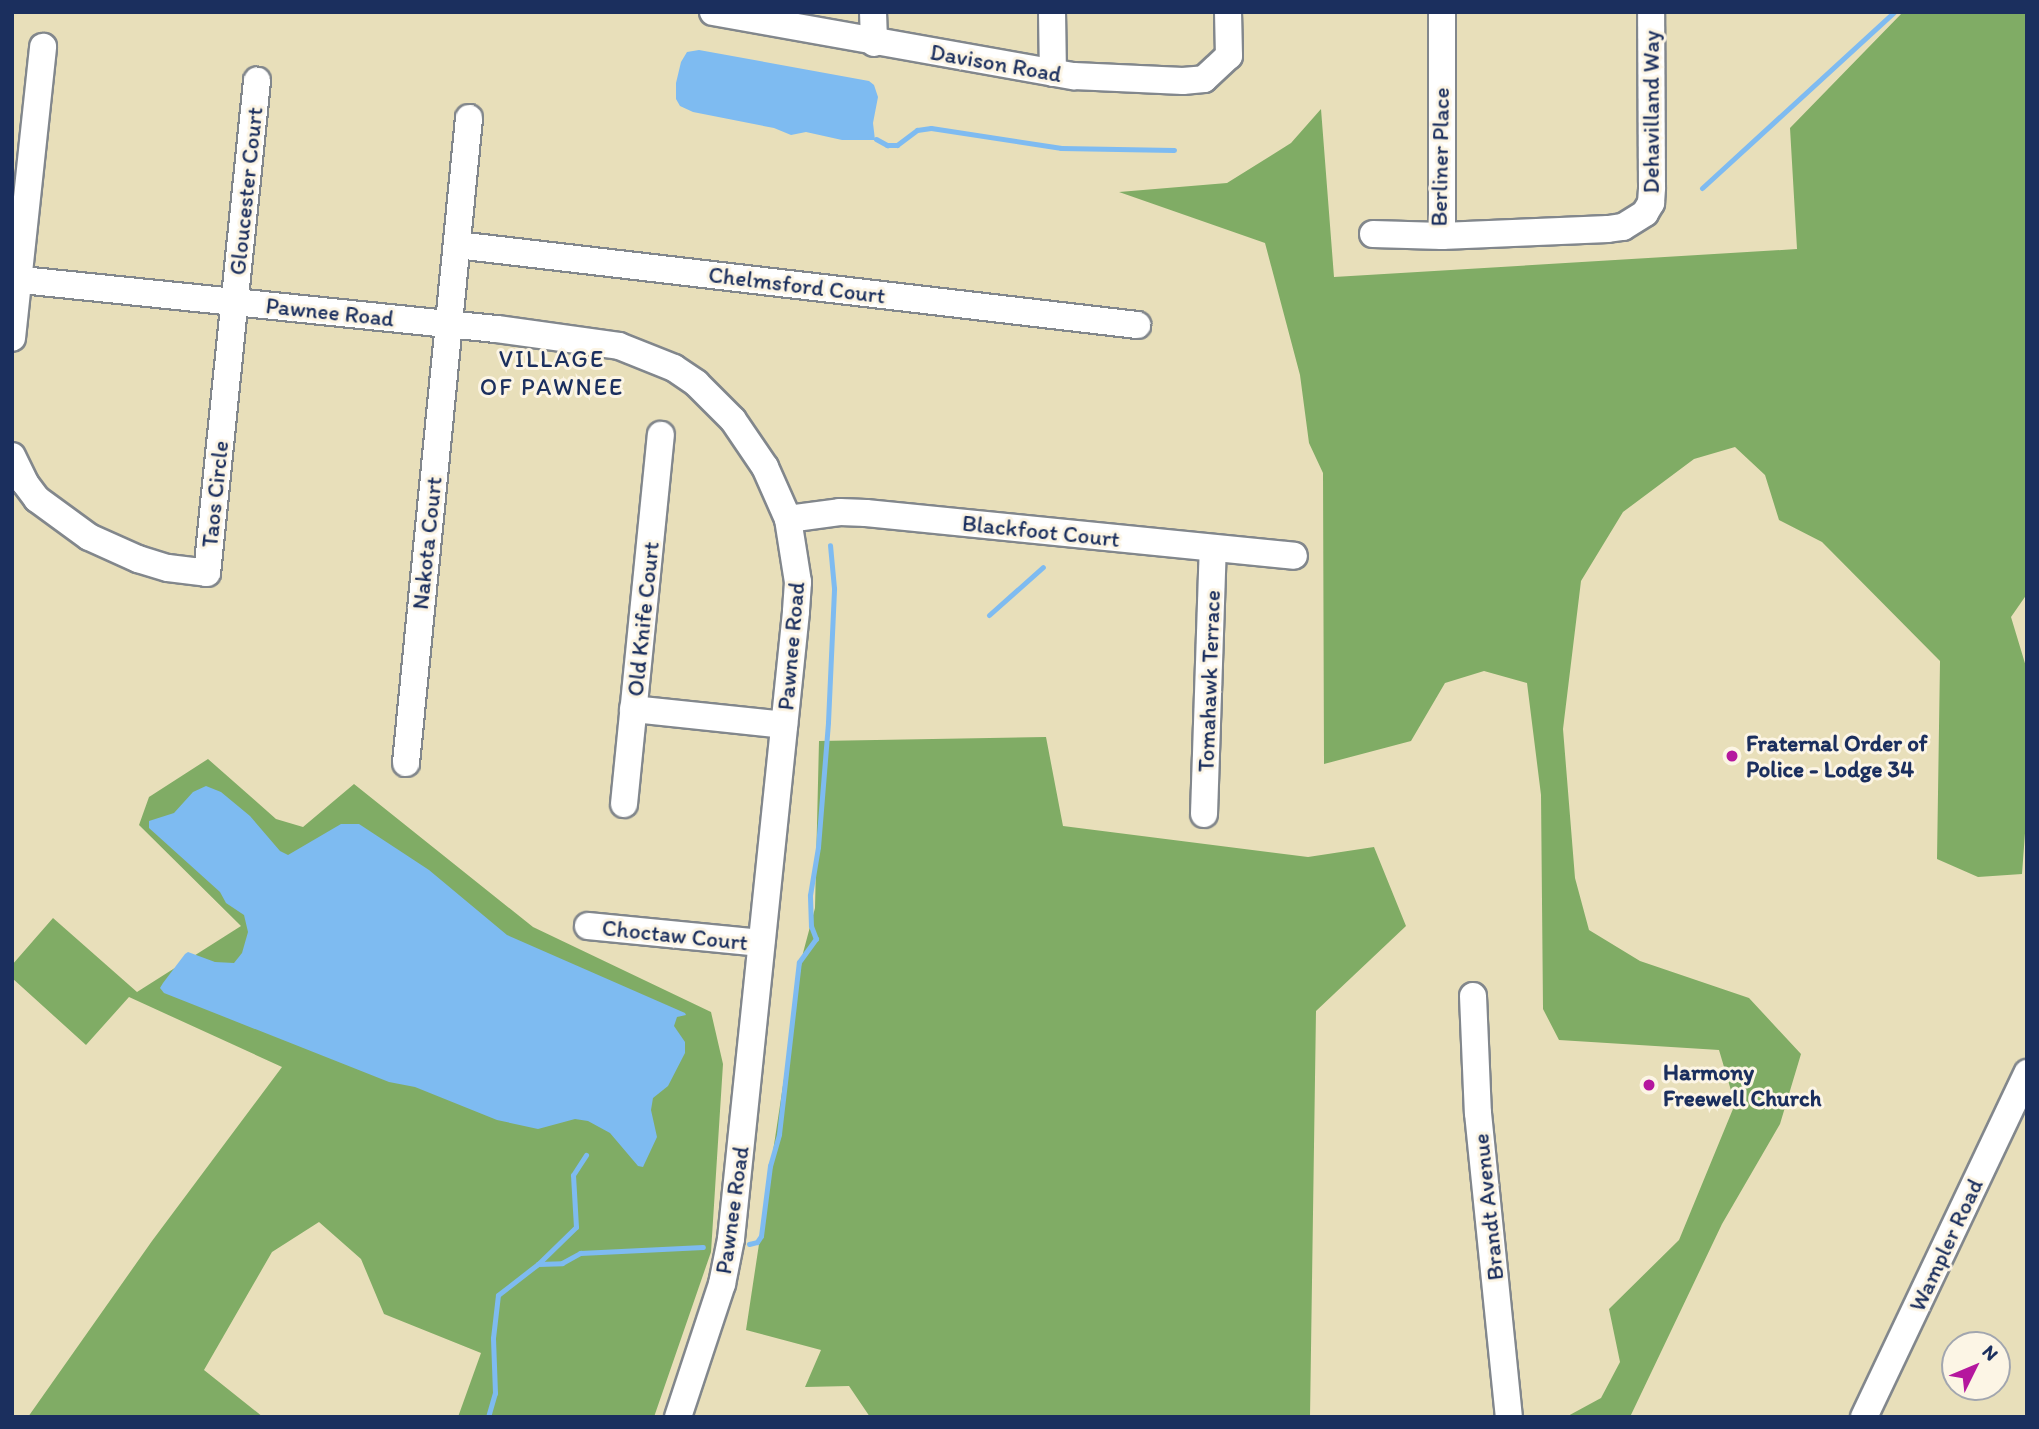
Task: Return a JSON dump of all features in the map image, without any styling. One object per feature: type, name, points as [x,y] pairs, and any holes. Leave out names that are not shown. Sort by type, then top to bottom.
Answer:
[{"type":"street","name":"Davison Road","points":[[713,12],[1053,73],[1183,81],[1204,79],[1229,56],[1228,12]]},
{"type":"street","points":[[873,12],[874,43]]},
{"type":"street","points":[[1052,12],[1053,73]]},
{"type":"street","name":"Berliner Place","points":[[1373,233],[1442,236],[1442,12]]},
{"type":"street","name":"Dehavilland Way","points":[[1442,236],[1608,229],[1623,226],[1645,213],[1651,203],[1652,187],[1651,12]]},
{"type":"street","points":[[12,338],[22,151],[43,47]]},
{"type":"street","name":"Gloucester Court","points":[[234,302],[257,81]]},
{"type":"street","name":"Nakota Court","points":[[405,763],[470,118]]},
{"type":"street","name":"Chelmsford Court","points":[[457,245],[1137,325]]},
{"type":"street","name":"Pawnee Road","points":[[15,280],[592,340],[645,355],[674,368],[696,383],[733,420],[765,467],[788,519],[798,582],[727,1262],[678,1417]]},
{"type":"street","name":"Taos Circle","points":[[12,456],[25,483],[37,499],[79,532],[138,559],[168,568],[207,573],[234,302]]},
{"type":"street","name":"Old Knife Court","points":[[624,804],[661,435]]},
{"type":"street","name":"Blackfoot Court","points":[[788,519],[840,512],[866,513],[1293,556]]},
{"type":"street","name":"Tomahawk Terrace","points":[[1204,814],[1213,548]]},
{"type":"street","points":[[634,709],[784,725]]},
{"type":"street","name":"Choctaw Court","points":[[588,926],[761,943]]},
{"type":"street","name":"Brandt Avenue","points":[[1473,996],[1478,1114],[1509,1417]]},
{"type":"street","name":"Wampler Road","points":[[1864,1417],[2027,1073]]},
{"type":"green space","points":[[1903,12],[2027,12],[2027,594],[2011,617],[2027,670],[2027,806],[2022,874],[1978,877],[1937,859],[1940,661],[1822,542],[1779,520],[1765,475],[1735,447],[1694,459],[1623,512],[1581,581],[1563,729],[1575,878],[1589,930],[1640,961],[1749,998],[1801,1054],[1780,1124],[1722,1224],[1630,1417],[1566,1417],[1601,1398],[1620,1362],[1609,1309],[1679,1240],[1735,1104],[1719,1050],[1559,1040],[1543,1009],[1541,795],[1527,683],[1484,671],[1445,683],[1411,741],[1324,764],[1323,473],[1309,443],[1300,375],[1265,243],[1119,192],[1227,183],[1291,143],[1321,109],[1334,277],[1797,249],[1790,128]]},
{"type":"green space","points":[[1046,737],[1063,826],[1308,857],[1374,847],[1406,926],[1316,1011],[1310,1417],[870,1417],[849,1386],[805,1387],[821,1350],[746,1330],[803,953],[815,908],[819,741]]},
{"type":"green space","points":[[208,759],[276,819],[303,827],[354,784],[533,927],[711,1012],[723,1064],[711,1252],[654,1417],[458,1417],[481,1353],[384,1314],[361,1259],[319,1222],[272,1252],[204,1370],[263,1417],[28,1417],[152,1241],[282,1067],[129,997],[86,1045],[12,978],[12,965],[53,918],[137,992],[241,926],[139,825],[149,797]]},
{"type":"water","points":[[699,50],[869,81],[874,85],[878,97],[873,123],[875,140],[842,140],[806,132],[791,135],[774,128],[693,112],[680,106],[676,99],[676,83],[681,62],[687,52]]},
{"type":"water","points":[[206,786],[221,792],[250,816],[280,851],[288,855],[341,824],[359,824],[429,870],[507,935],[685,1013],[686,1015],[677,1017],[674,1026],[685,1042],[685,1053],[668,1086],[653,1098],[651,1110],[657,1137],[643,1167],[638,1166],[610,1133],[588,1121],[575,1119],[538,1129],[497,1120],[415,1087],[389,1082],[164,993],[160,988],[185,954],[188,952],[215,962],[234,963],[242,953],[248,932],[244,915],[226,903],[220,892],[149,828],[149,821],[174,813],[193,792]]},
{"type":"waterway","points":[[1702,188],[1894,12]]},
{"type":"waterway","points":[[876,139],[887,145],[897,145],[917,130],[931,128],[1061,148],[1174,150]]},
{"type":"waterway","points":[[749,1244],[757,1242],[761,1236],[770,1166],[779,1134],[799,962],[816,939],[811,926],[810,895],[818,847],[828,722],[834,588],[830,545]]},
{"type":"waterway","points":[[989,615],[1043,567]]},
{"type":"waterway","points":[[488,1417],[495,1393],[493,1338],[498,1295],[538,1264],[576,1227],[573,1175],[586,1155]]},
{"type":"waterway","points":[[538,1264],[562,1263],[580,1253],[703,1247]]},
{"type":"place","name":"Fraternal Order of Police - Lodge 34","points":[[1732,756]]},
{"type":"place","name":"Harmony Freewell Church","points":[[1649,1085]]},
{"type":"district","name":"VILLAGE OF PAWNEE","points":[[552,373]]}]
